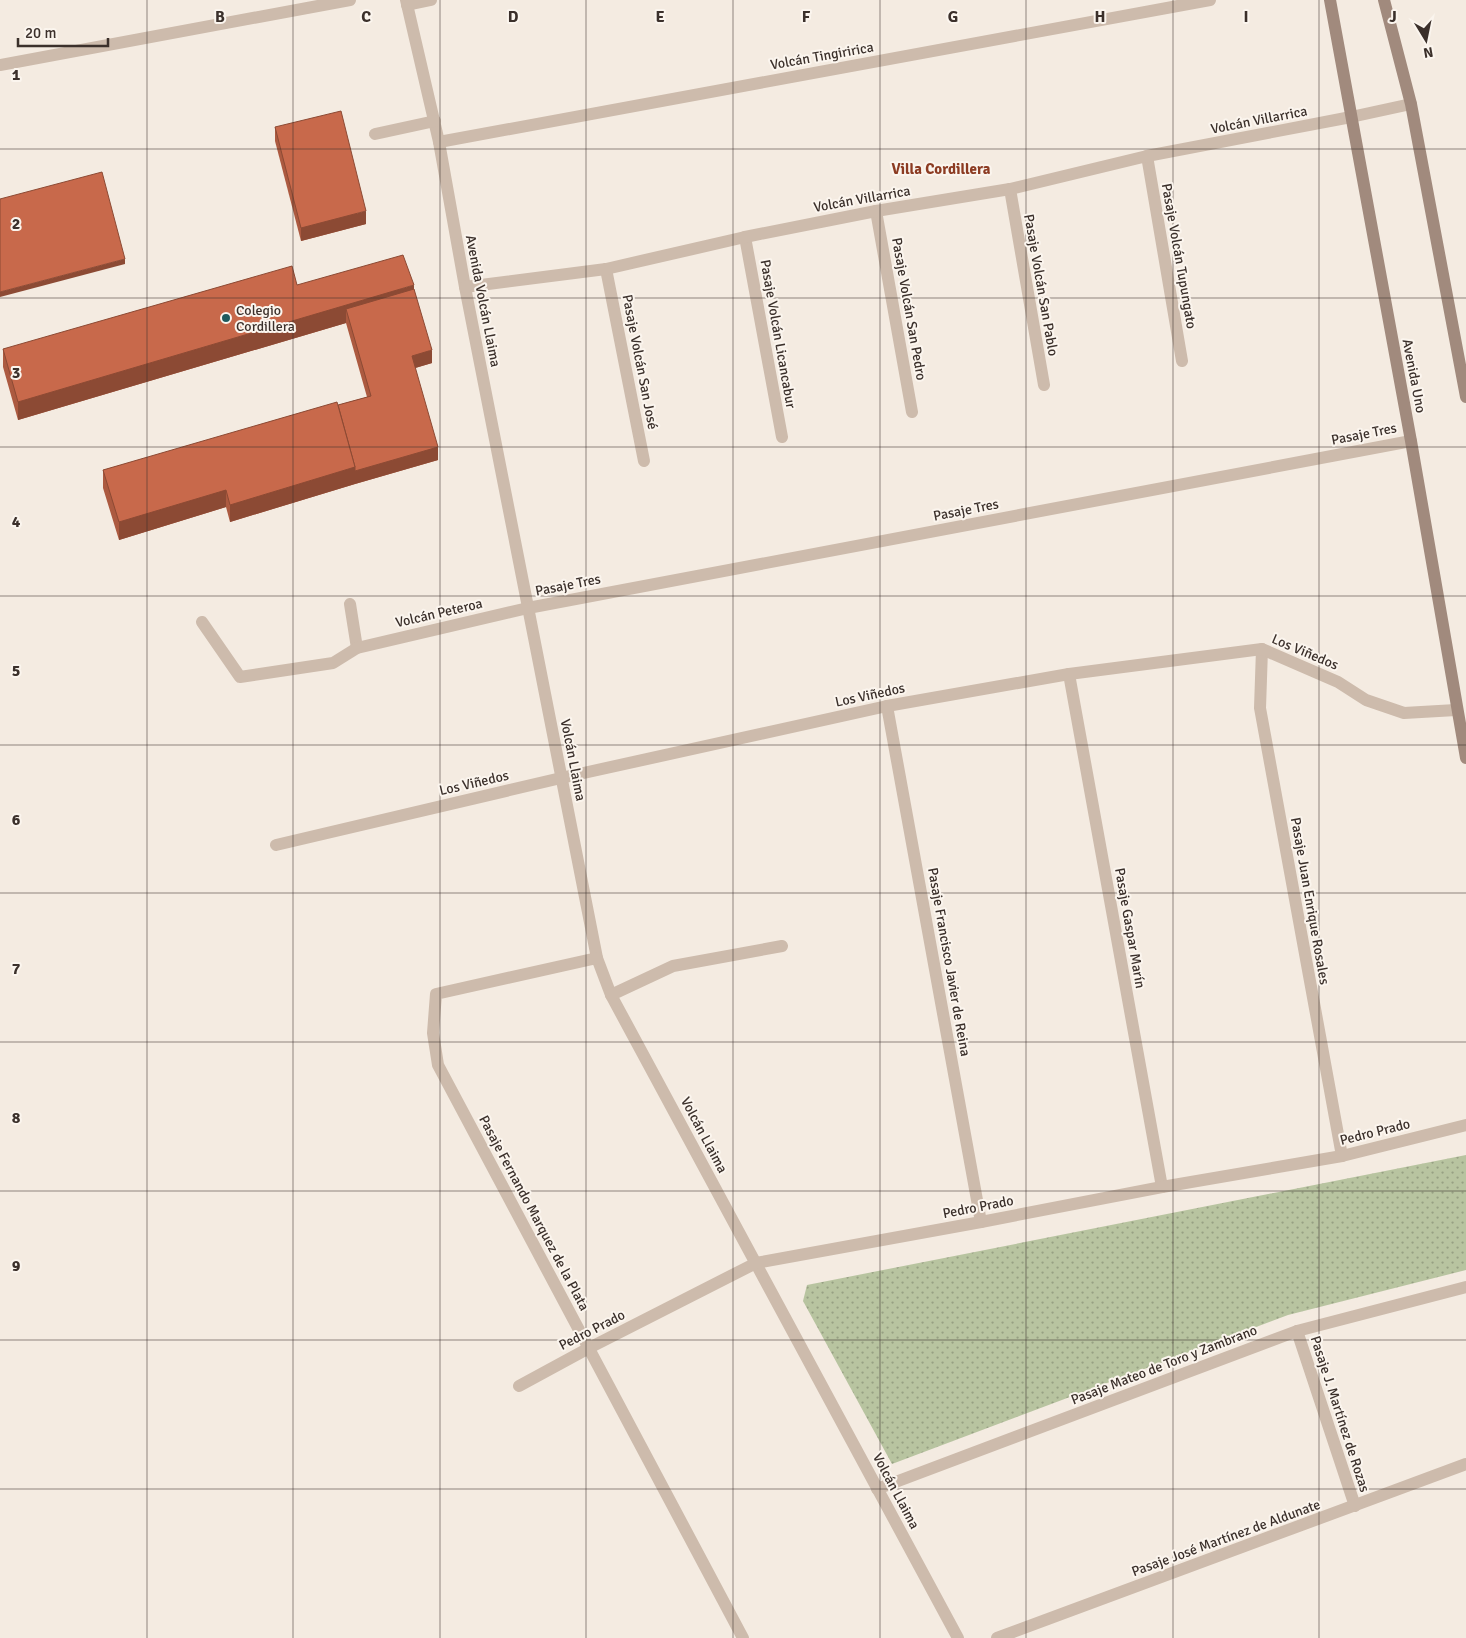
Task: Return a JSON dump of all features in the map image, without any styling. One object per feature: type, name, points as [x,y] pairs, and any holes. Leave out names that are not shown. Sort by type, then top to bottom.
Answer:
[{"type":"street","points":[[0,65],[350,0]]},
{"type":"street","points":[[407,2],[431,0]]},
{"type":"street","name":"Volcán Tingiririca","points":[[440,142],[1210,0]]},
{"type":"street","name":"Avenida Uno","points":[[1330,0],[1461,710],[1466,758]]},
{"type":"street","points":[[1384,0],[1411,104],[1466,397]]},
{"type":"street","name":"Avenida Volcán Llaima","points":[[407,2],[440,142],[465,287],[528,608]]},
{"type":"street","name":"Volcán Villarrica","points":[[465,287],[606,269],[746,237],[876,211],[1010,189],[1146,156],[1351,118],[1411,104]]},
{"type":"street","points":[[375,134],[435,121]]},
{"type":"street","name":"Pasaje Volcán Tupungato","points":[[1146,156],[1182,360]]},
{"type":"street","name":"Pasaje Volcán San Pablo","points":[[1010,189],[1044,385]]},
{"type":"street","name":"Pasaje Volcán San Pedro","points":[[876,211],[912,412]]},
{"type":"street","name":"Pasaje Volcán Licancabur","points":[[746,237],[782,437]]},
{"type":"street","name":"Pasaje Volcán San José","points":[[606,269],[644,461]]},
{"type":"street","name":"Pasaje Tres","points":[[528,608],[1411,441]]},
{"type":"street","points":[[350,604],[358,648]]},
{"type":"street","name":"Volcán Peteroa","points":[[202,622],[240,677],[333,663],[358,648],[528,608]]},
{"type":"street","name":"Volcán Llaima","points":[[528,608],[597,958],[611,995],[958,1638]]},
{"type":"street","name":"Los Viñedos","points":[[276,845],[562,778],[887,706],[1069,674],[1262,649],[1338,682],[1366,700],[1404,713],[1461,710]]},
{"type":"street","name":"Pasaje Juan Enrique Rosales","points":[[1262,649],[1260,708],[1342,1156]]},
{"type":"street","name":"Pasaje Gaspar Marín","points":[[1069,674],[1162,1187]]},
{"type":"street","name":"Pasaje Francisco Javier de Reina","points":[[887,706],[981,1222]]},
{"type":"street","points":[[611,995],[673,966],[782,946]]},
{"type":"street","name":"Pasaje Fernando Marquez de la Plata","points":[[597,958],[436,994],[433,1033],[438,1065],[743,1638]]},
{"type":"street","name":"Pedro Prado","points":[[519,1386],[756,1263],[1162,1187],[1342,1156],[1466,1125]]},
{"type":"street","name":"Pasaje Mateo de Toro y Zambrano","points":[[878,1489],[1297,1331],[1466,1286]]},
{"type":"street","name":"Pasaje J. Martínez de Rozas","points":[[1297,1331],[1355,1506]]},
{"type":"street","name":"Pasaje José Martínez de Aldunate","points":[[997,1638],[1466,1464]]},
{"type":"green space","points":[[1466,1155],[1466,1270],[1288,1315],[892,1464],[803,1301],[807,1285]]},
{"type":"building","points":[[341,111],[366,211],[301,228],[275,127]]},
{"type":"building","points":[[102,172],[125,259],[0,292],[0,199]]},
{"type":"building","points":[[403,255],[414,285],[18,402],[3,349],[292,266],[297,285]]},
{"type":"building","points":[[414,289],[432,350],[412,356],[438,447],[355,471],[338,405],[371,396],[346,309]]},
{"type":"building","points":[[337,402],[355,467],[230,505],[226,490],[119,522],[103,470]]},
{"type":"place","name":"Colegio Cordillera","points":[[226,318]]},
{"type":"district","name":"Villa Cordillera","points":[[941,169]]}]
